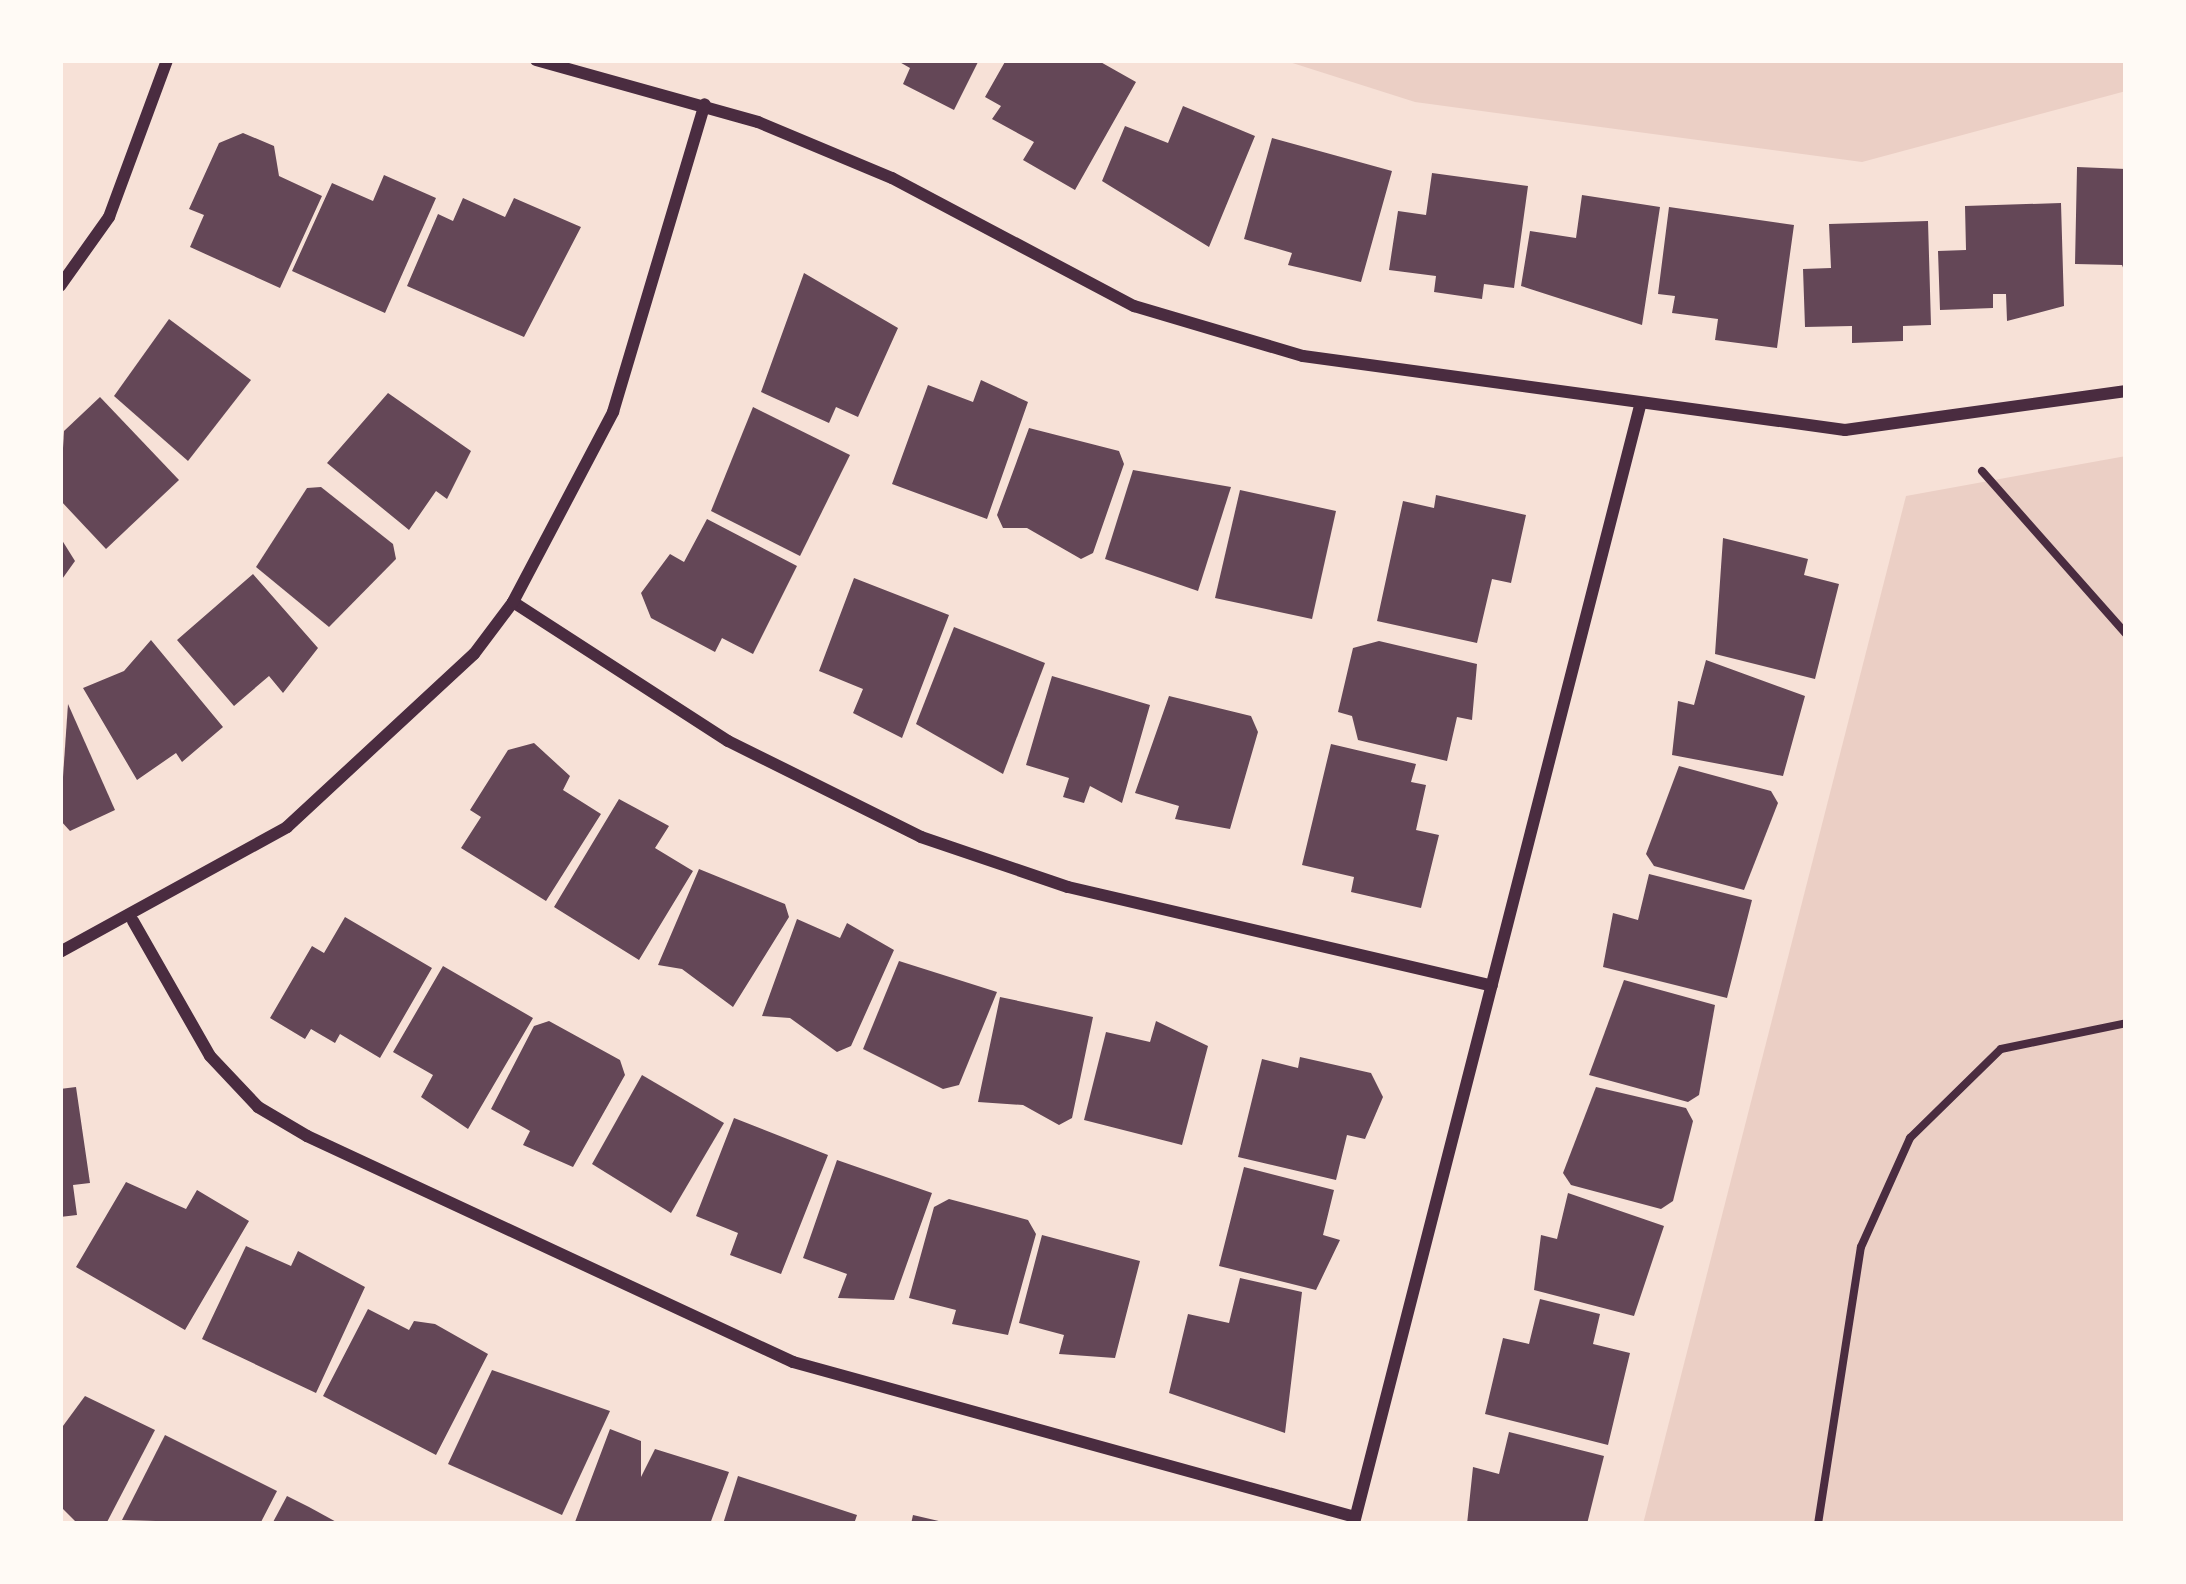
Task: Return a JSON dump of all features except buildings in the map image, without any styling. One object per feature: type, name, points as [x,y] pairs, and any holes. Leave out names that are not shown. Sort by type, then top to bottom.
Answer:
[{"type":"street","points":[[60,286],[109,217],[166,60]]},
{"type":"street","points":[[536,60],[705,104],[892,178],[1077,280],[1187,326],[1303,356],[1640,406],[1845,430],[2126,391]]},
{"type":"street","points":[[60,952],[134,920],[327,795],[513,602],[614,412],[705,104]]},
{"type":"street","points":[[134,920],[210,1056],[258,1107],[307,1136],[793,1362],[1354,1521],[1640,406]]},
{"type":"street","points":[[513,602],[728,741],[921,837],[1068,887],[1492,986]]},
{"type":"path","points":[[1982,471],[2126,634]]},
{"type":"path","points":[[1818,1524],[1862,1247],[1910,1138],[2001,1048],[2126,1023]]},
{"type":"shaded area","points":[[1283,60],[2126,60],[2126,91],[1862,162],[1415,102]]},
{"type":"shaded area","points":[[2126,456],[2126,1524],[1643,1524],[1906,496]]}]
